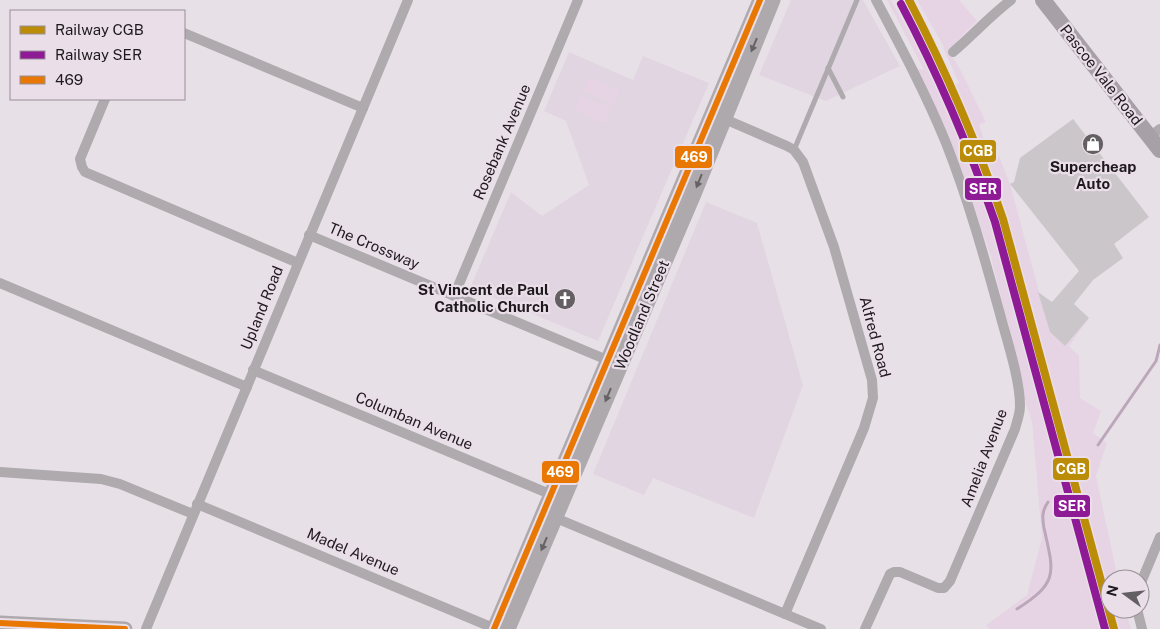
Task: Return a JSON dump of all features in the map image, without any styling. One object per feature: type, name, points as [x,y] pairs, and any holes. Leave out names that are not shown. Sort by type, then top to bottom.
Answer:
[{"type":"main road","name":"Woodland Street","points":[[495,629],[549,516],[614,363],[694,194],[718,116],[760,0]]},
{"type":"main road","name":"Woodland Street","points":[[718,116],[773,0]]},
{"type":"main road","name":"Pascoe Vale Road","points":[[1043,0],[1155,133],[1160,150]]},
{"type":"main road","name":"Woodland Street","points":[[508,629],[549,516]]},
{"type":"main road","points":[[0,624],[125,629]]},
{"type":"street","name":"Upland Road","points":[[146,629],[408,0]]},
{"type":"street","name":"Rosebank Avenue","points":[[454,296],[578,0]]},
{"type":"street","name":"Amelia Avenue","points":[[865,629],[890,574],[900,572],[938,588],[944,588],[950,581],[1014,428],[1020,407],[1009,346],[987,264],[964,193],[946,143],[922,89],[876,0]]},
{"type":"street","points":[[953,52],[974,35],[989,17],[1011,0]]},
{"type":"street","points":[[185,33],[363,108]]},
{"type":"street","points":[[105,100],[80,159],[85,172],[298,262]]},
{"type":"street","points":[[718,116],[778,141],[794,150]]},
{"type":"street","name":"Alfred Road","points":[[786,614],[864,428],[874,398],[872,380],[862,342],[834,246],[803,162],[794,150]]},
{"type":"street","name":"The Crossway","points":[[309,235],[614,363]]},
{"type":"street","points":[[0,283],[247,386]]},
{"type":"street","name":"Columban Avenue","points":[[253,370],[557,497]]},
{"type":"street","points":[[0,472],[101,479],[120,484],[193,514]]},
{"type":"street","name":"Madel Avenue","points":[[198,504],[495,629]]},
{"type":"street","points":[[549,516],[821,629]]},
{"type":"street","points":[[1147,569],[1160,537]]},
{"type":"lane","points":[[794,150],[857,0]]},
{"type":"lane","points":[[828,68],[843,97]]},
{"type":"shaded area","points":[[791,0],[863,0],[900,66],[826,101],[759,75]]},
{"type":"shaded area","points":[[887,0],[891,0],[933,70],[944,97],[946,96],[974,166],[1013,287],[1049,427],[1100,611],[1100,619],[1102,619],[1105,629],[989,629],[986,625],[1027,595],[1042,538],[1032,421],[1024,399],[1023,384],[991,257],[970,196],[917,68],[924,70]]},
{"type":"shaded area","points":[[900,0],[912,0],[954,85],[956,84],[996,184],[1036,322],[1103,569],[1100,569],[1100,611],[1049,427],[1013,287],[974,166],[941,80]]},
{"type":"shaded area","points":[[917,0],[959,0],[977,21],[948,50],[959,67],[986,122],[979,125],[991,159],[999,156],[1010,184],[1050,332],[1065,346],[1089,318],[1069,346],[1079,356],[1080,398],[1101,411],[1093,433],[1107,443],[1096,476],[1116,569],[1103,569],[1036,322],[996,184],[956,84],[959,83],[944,47]]},
{"type":"shaded area","points":[[569,52],[633,80],[643,56],[709,83],[598,341],[470,288],[511,192],[542,216],[589,185],[566,121],[544,111]]},
{"type":"shaded area","points":[[589,77],[620,90],[614,105],[583,91]]},
{"type":"shaded area","points":[[580,95],[612,109],[605,124],[574,110]]},
{"type":"shaded area","points":[[706,202],[757,223],[803,385],[754,518],[653,478],[644,495],[593,474]]},
{"type":"shaded area","points":[[1102,619],[1116,619],[1119,629],[1105,629]]},
{"type":"shaded area","points":[[1116,619],[1128,619],[1131,629],[1119,629]]},
{"type":"building","points":[[1073,119],[1149,217],[1114,244],[1123,258],[1093,280],[1074,304],[1089,318],[1065,346],[1050,332],[1038,292],[1052,302],[1079,271],[1010,184],[1014,182],[1020,158]]},
{"type":"waterway","points":[[1098,445],[1156,361],[1160,345]]},
{"type":"waterway","points":[[1017,609],[1031,600],[1040,591],[1047,583],[1050,575],[1050,556],[1043,517],[1048,502]]},
{"type":"rail line","name":"CGB","points":[[909,0],[936,53],[960,108],[983,163],[1003,219],[1114,629]]},
{"type":"rail line","name":"SER","points":[[901,4],[928,57],[952,111],[975,166],[995,222],[1105,629]]},
{"type":"transit line","name":"469","points":[[494,629],[760,0]]},
{"type":"transit line","name":"469","points":[[0,623],[125,629]]},
{"type":"place","name":"Supercheap Auto","points":[[1093,144]]},
{"type":"place","name":"St Vincent de Paul Catholic Church","points":[[565,299]]}]
